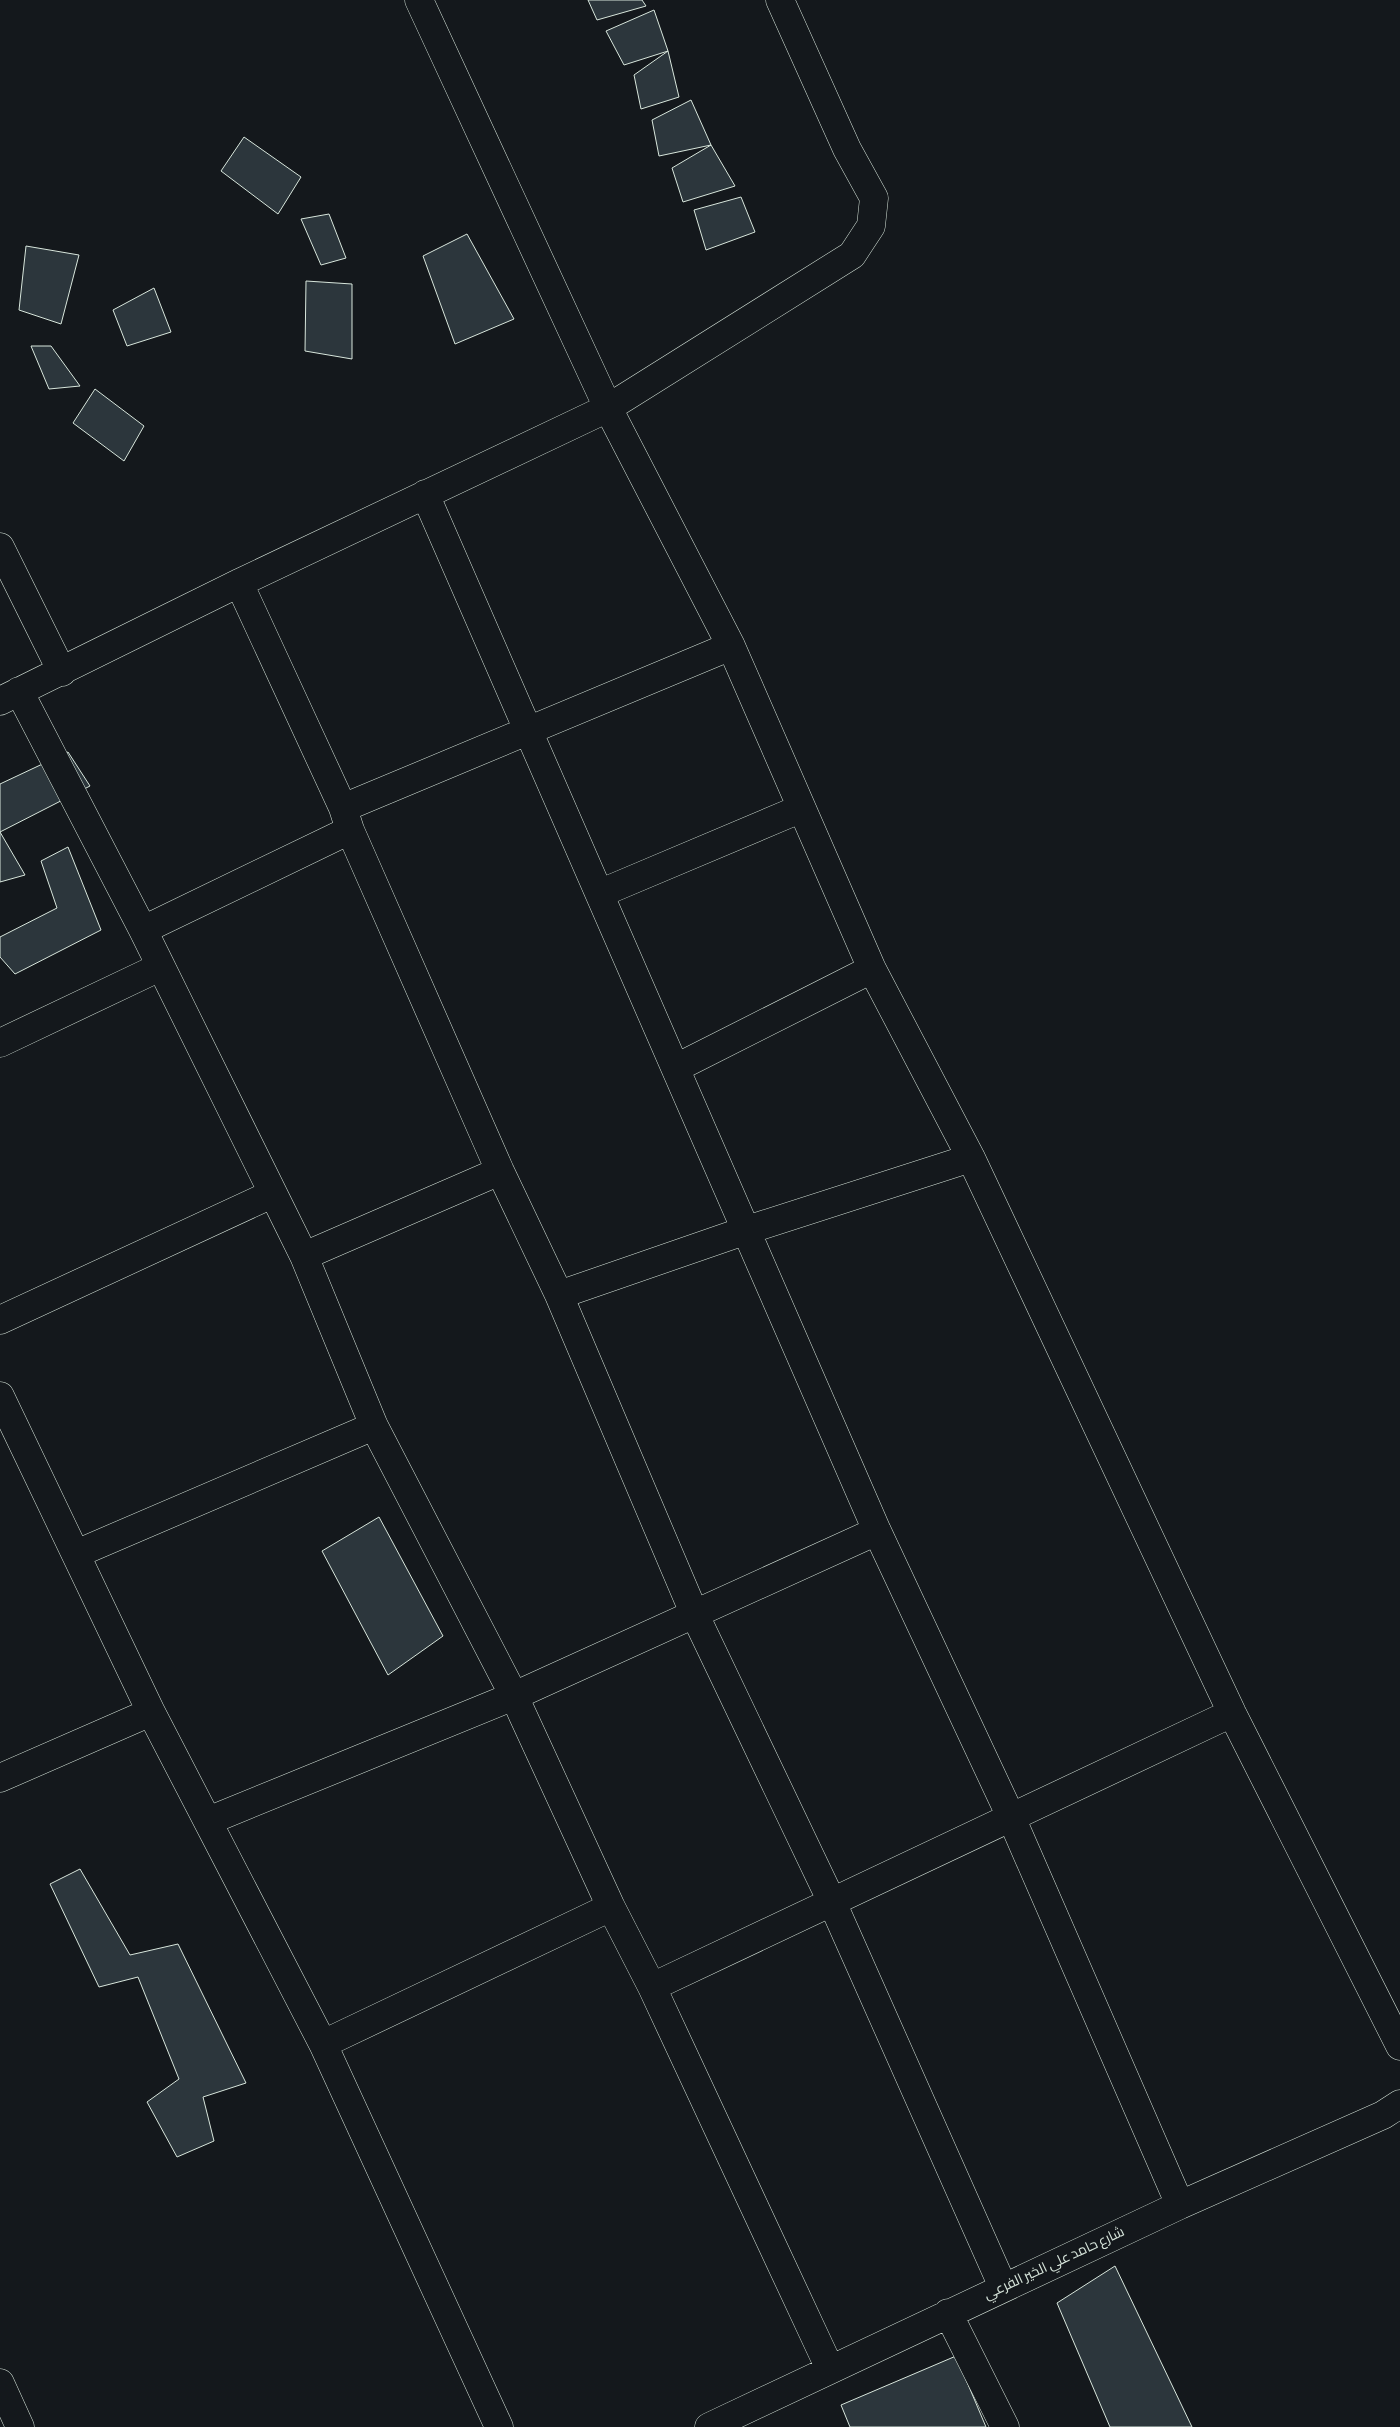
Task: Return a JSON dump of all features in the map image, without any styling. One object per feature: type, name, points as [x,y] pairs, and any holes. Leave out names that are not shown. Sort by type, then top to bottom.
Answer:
[{"type":"street","points":[[419,0],[608,408],[731,646],[800,809],[872,969],[971,1158],[1232,1712],[1400,2046]]},
{"type":"street","points":[[780,0],[846,149],[874,198],[871,226],[852,255],[608,408],[239,583],[10,696],[143,930],[304,1256],[374,1426],[514,1696],[611,1907],[652,1987],[830,2369]]},
{"type":"street","points":[[425,494],[877,1531],[1011,1817],[1180,2205]]},
{"type":"street","points":[[0,547],[62,672]]},
{"type":"street","points":[[239,583],[347,819],[500,1171],[559,1294],[694,1613],[832,1902],[1003,2287]]},
{"type":"street","points":[[143,930],[347,819],[530,732],[731,646]]},
{"type":"street","points":[[600,894],[800,809]]},
{"type":"street","points":[[0,1043],[160,967]]},
{"type":"street","points":[[676,1068],[872,969]]},
{"type":"street","points":[[559,1294],[747,1230],[971,1158]]},
{"type":"street","points":[[304,1256],[500,1171]]},
{"type":"street","points":[[0,1320],[272,1194]]},
{"type":"street","points":[[0,1396],[151,1712],[323,2044],[498,2427]]},
{"type":"street","points":[[76,1554],[374,1426]]},
{"type":"street","points":[[208,1821],[514,1696],[877,1531]]},
{"type":"street","points":[[0,1778],[151,1712]]},
{"type":"street","points":[[652,1987],[1232,1712]]},
{"type":"street","points":[[323,2044],[611,1907]]},
{"type":"street","name":"شارع حامد علي الخير الفرعي","points":[[709,2427],[1180,2205],[1383,2115],[1400,2104]]},
{"type":"street","points":[[948,2313],[1004,2427]]},
{"type":"street","points":[[0,2383],[20,2427]]},
{"type":"building","points":[[588,0],[642,0],[646,6],[597,20]]},
{"type":"building","points":[[654,10],[668,51],[624,65],[606,31]]},
{"type":"building","points":[[668,51],[679,97],[641,109],[634,75]]},
{"type":"building","points":[[691,100],[711,145],[659,156],[652,120]]},
{"type":"building","points":[[244,137],[301,177],[278,214],[221,171]]},
{"type":"building","points":[[711,145],[735,186],[683,202],[672,168]]},
{"type":"building","points":[[741,197],[755,232],[706,250],[694,210]]},
{"type":"building","points":[[329,214],[346,258],[321,265],[301,219]]},
{"type":"building","points":[[467,234],[514,319],[455,344],[423,256]]},
{"type":"building","points":[[26,246],[79,255],[61,324],[19,310]]},
{"type":"building","points":[[306,281],[352,284],[352,359],[305,351]]},
{"type":"building","points":[[154,288],[171,332],[127,346],[113,310]]},
{"type":"building","points":[[31,346],[51,346],[80,386],[49,389]]},
{"type":"building","points":[[95,389],[144,426],[124,461],[73,423]]},
{"type":"building","points":[[68,752],[90,786],[0,832],[0,784]]},
{"type":"building","points":[[0,832],[25,875],[0,882]]},
{"type":"building","points":[[68,847],[101,930],[15,974],[0,957],[0,937],[57,908],[41,861]]},
{"type":"building","points":[[379,1517],[443,1636],[388,1675],[322,1551]]},
{"type":"building","points":[[80,1869],[130,1955],[178,1944],[246,2083],[203,2097],[214,2141],[177,2157],[147,2102],[179,2079],[138,1977],[99,1987],[50,1884]]},
{"type":"building","points":[[1115,2266],[1192,2427],[1110,2427],[1057,2303]]},
{"type":"building","points":[[956,2356],[986,2427],[850,2427],[841,2405]]}]
